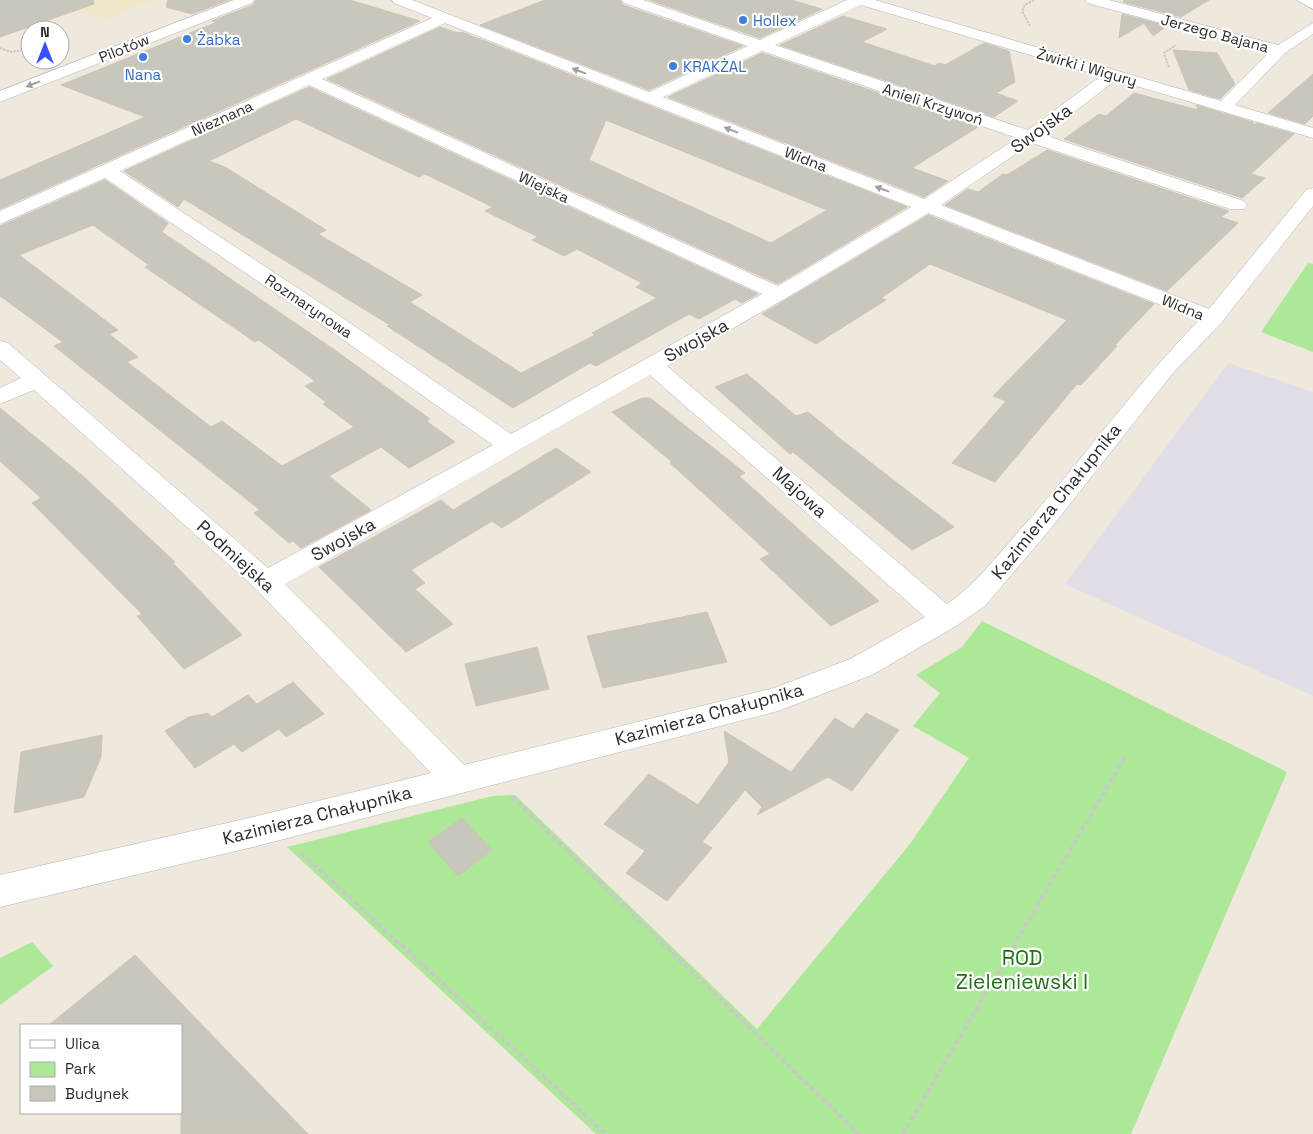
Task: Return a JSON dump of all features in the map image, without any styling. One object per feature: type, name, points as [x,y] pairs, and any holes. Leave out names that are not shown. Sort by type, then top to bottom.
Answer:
[{"type":"street","name":"Pilotów","points":[[146,24],[209,0]]},
{"type":"street","name":"Pilotów","points":[[0,97],[247,0]]},
{"type":"street","name":"Widna","points":[[399,0],[1213,318]]},
{"type":"street","name":"Anieli Krzywoń","points":[[629,0],[1237,205]]},
{"type":"street","points":[[649,98],[860,0]]},
{"type":"street","name":"Żwirki i Wigury","points":[[860,0],[1313,133]]},
{"type":"street","points":[[894,10],[911,0]]},
{"type":"street","name":"Jerzego Bajana","points":[[1092,0],[1280,50]]},
{"type":"street","points":[[1304,0],[1313,4]]},
{"type":"street","name":"Nieznana","points":[[0,218],[445,18]]},
{"type":"street","points":[[1224,107],[1280,50],[1313,26]]},
{"type":"street","name":"Swojska","points":[[266,582],[779,294],[928,206],[1032,136],[1112,75]]},
{"type":"street","name":"Wiejska","points":[[309,79],[779,294]]},
{"type":"street","name":"Rozmarynowa","points":[[106,170],[323,315],[510,445]]},
{"type":"street","name":"Kazimierza Chałupnika","points":[[0,891],[253,832],[778,699],[861,667],[946,619],[975,599],[1043,521],[1165,368],[1213,318],[1313,194]]},
{"type":"street","name":"Podmiejska","points":[[0,348],[266,582],[457,780]]},
{"type":"street","name":"Majowa","points":[[652,365],[946,619]]},
{"type":"street","points":[[0,397],[36,380]]},
{"type":"path","points":[[1170,91],[1176,85],[1164,53],[1198,28]]},
{"type":"path","points":[[0,48],[10,52],[20,50]]},
{"type":"path","points":[[65,72],[211,123]]},
{"type":"path","points":[[903,1134],[1126,755]]},
{"type":"path","points":[[510,796],[859,1134]]},
{"type":"path","points":[[299,850],[316,868],[606,1134]]},
{"type":"shaded area","points":[[0,0],[157,0],[105,19],[60,4]]},
{"type":"shaded area","points":[[1228,363],[1313,392],[1313,696],[1065,584]]},
{"type":"green space","points":[[1308,263],[1313,264],[1313,352],[1261,332]]},
{"type":"green space","name":"ROD Zieleniewski I","points":[[982,621],[1287,772],[1131,1134],[596,1134],[287,847],[493,796],[515,795],[757,1029],[910,844],[969,758],[913,726],[940,693],[916,675],[962,647]]},
{"type":"green space","points":[[32,942],[53,966],[0,1005],[0,958]]},
{"type":"building","points":[[0,0],[93,0],[94,4],[48,20],[20,20],[20,30],[0,37]]},
{"type":"building","points":[[168,0],[229,0],[192,14],[166,7]]},
{"type":"building","points":[[256,0],[350,0],[420,21],[0,209],[0,180],[145,117],[61,85],[217,22],[212,21],[253,5]]},
{"type":"building","points":[[545,0],[620,0],[623,5],[743,46],[649,90],[480,25]]},
{"type":"building","points":[[649,0],[791,0],[822,9],[760,38]]},
{"type":"building","points":[[1124,0],[1209,0],[1181,17],[1123,2]]},
{"type":"building","points":[[1122,14],[1167,26],[1153,36],[1144,23],[1119,38]]},
{"type":"building","points":[[843,16],[887,29],[862,42],[935,66],[939,63],[945,65],[984,43],[1009,51],[1015,82],[996,93],[1018,101],[994,117],[780,45]]},
{"type":"building","points":[[440,27],[458,33],[462,32],[907,207],[778,284],[327,79]],"holes":[[[606,120],[827,210],[771,243],[589,160]]]},
{"type":"building","points":[[1173,50],[1217,53],[1235,84],[1220,99],[1189,90]]},
{"type":"building","points":[[762,53],[978,127],[912,168],[948,181],[924,197],[668,97]]},
{"type":"building","points":[[1313,74],[1313,116],[1305,124],[1268,113]]},
{"type":"building","points":[[309,87],[758,294],[742,303],[735,299],[699,319],[689,314],[596,366],[590,363],[513,408],[387,326],[390,325],[184,199],[178,207],[124,171]],"holes":[[[296,119],[419,177],[425,174],[493,207],[485,211],[538,237],[532,240],[564,256],[577,249],[642,283],[636,287],[657,298],[592,333],[595,335],[521,373],[410,302],[422,295],[318,234],[326,230],[225,167],[209,161]]]},
{"type":"building","points":[[1134,93],[1198,110],[1196,105],[1253,122],[1254,125],[1257,123],[1294,134],[1251,174],[1265,178],[1242,198],[1064,139],[1099,114],[1106,116]]},
{"type":"building","points":[[1047,150],[1229,211],[1221,217],[1238,223],[1167,291],[945,205],[968,189],[978,192],[1003,174],[1007,175]]},
{"type":"building","points":[[105,180],[168,223],[162,232],[336,351],[430,419],[426,421],[455,442],[409,468],[381,447],[329,476],[371,510],[301,548],[293,541],[289,543],[254,513],[260,510],[54,346],[63,342],[0,296],[0,226]],"holes":[[[93,225],[149,265],[145,267],[255,342],[259,340],[315,381],[305,386],[326,402],[323,404],[354,427],[282,466],[222,421],[211,427],[127,362],[138,357],[109,334],[118,330],[19,255]]]},
{"type":"building","points":[[928,215],[1154,304],[1115,345],[1117,346],[1081,385],[1077,384],[995,482],[952,463],[1006,401],[993,396],[1067,320],[930,264],[881,298],[886,300],[816,344],[762,314]]},
{"type":"building","points":[[747,374],[796,416],[808,412],[954,527],[912,550],[793,452],[790,454],[715,387]]},
{"type":"building","points":[[642,398],[650,398],[745,473],[739,476],[879,601],[831,626],[760,559],[770,554],[670,463],[672,462],[612,412]]},
{"type":"building","points":[[0,408],[84,477],[175,562],[173,563],[242,635],[184,669],[137,616],[142,614],[32,503],[41,498],[0,461]]},
{"type":"building","points":[[556,448],[591,472],[502,528],[492,521],[411,570],[425,583],[415,589],[453,624],[406,652],[319,567],[441,500],[453,510]]},
{"type":"building","points":[[707,612],[727,662],[603,688],[587,636]]},
{"type":"building","points":[[537,647],[549,689],[476,706],[465,664]]},
{"type":"building","points":[[293,682],[324,714],[286,737],[279,729],[242,752],[234,744],[195,768],[165,731],[189,717],[208,713],[212,717],[248,695],[257,704]]},
{"type":"building","points":[[866,713],[899,730],[852,791],[828,777],[757,815],[762,807],[745,790],[702,842],[712,848],[667,901],[626,873],[645,851],[604,824],[649,774],[698,805],[729,762],[724,731],[791,772],[835,718],[853,729]]},
{"type":"building","points":[[102,735],[101,757],[84,797],[14,813],[21,752]]},
{"type":"building","points":[[462,818],[492,850],[458,876],[428,842]]},
{"type":"building","points":[[135,955],[308,1134],[181,1134],[182,1024],[50,1024]]},
{"type":"place","name":"Hollex","points":[[743,20]]},
{"type":"place","name":"Żabka","points":[[187,39]]},
{"type":"place","name":"Nana","points":[[143,57]]},
{"type":"place","name":"KRAKŻAL","points":[[673,66]]}]
